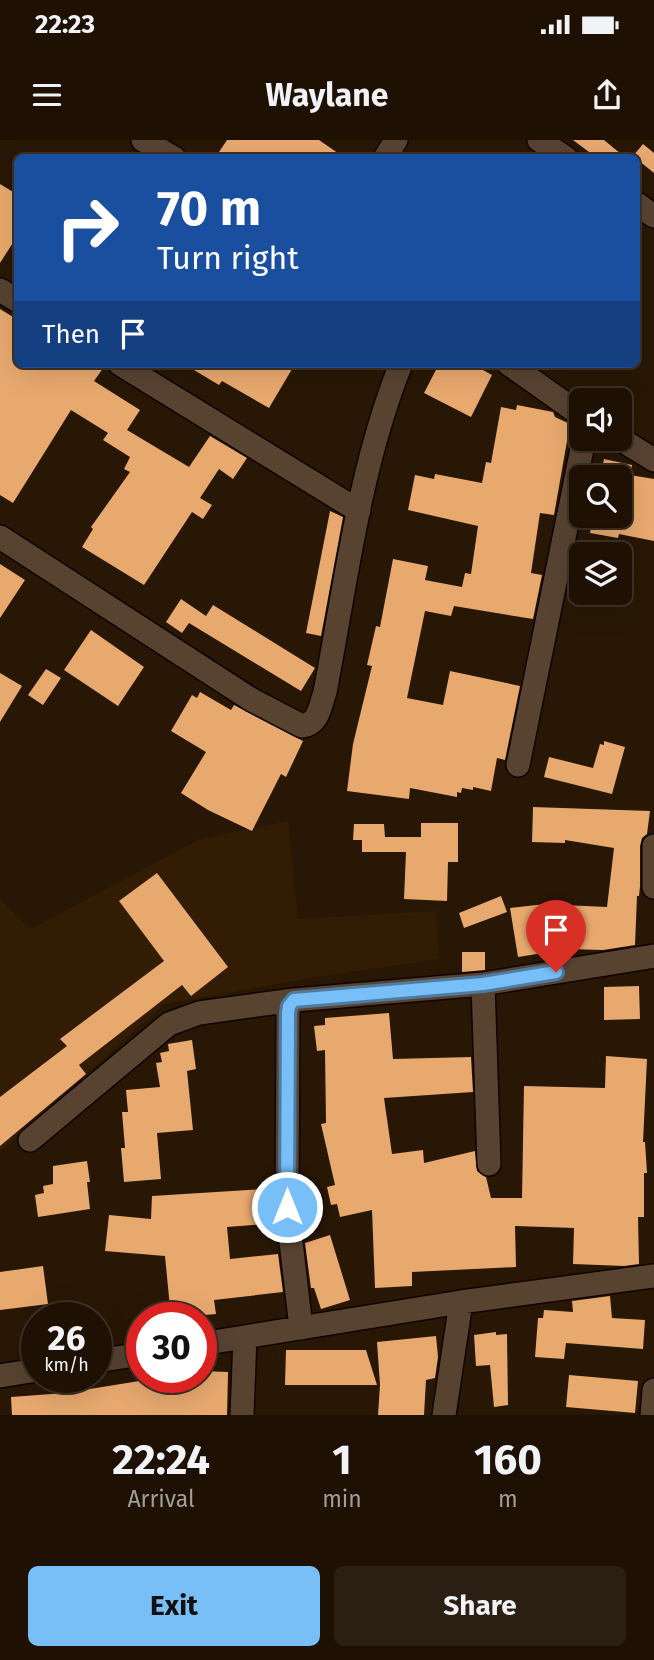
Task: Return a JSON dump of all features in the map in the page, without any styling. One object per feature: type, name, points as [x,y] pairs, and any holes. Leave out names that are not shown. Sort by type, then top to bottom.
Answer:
[{"type":"street","points":[[143,140],[175,151]]},
{"type":"street","points":[[539,140],[560,154]]},
{"type":"street","points":[[127,368],[359,511]]},
{"type":"street","points":[[0,537],[252,700],[302,726],[310,725],[316,720],[325,692],[359,511],[387,400],[399,368]]},
{"type":"street","points":[[515,368],[569,406]]},
{"type":"street","points":[[632,446],[654,460]]},
{"type":"street","points":[[518,765],[582,451]]},
{"type":"street","points":[[654,846],[654,887]]},
{"type":"street","points":[[30,1140],[169,1024],[199,1013],[294,1000],[483,984],[654,956]]},
{"type":"street","points":[[483,984],[489,1164]]},
{"type":"street","points":[[294,1000],[288,1013],[287,1207],[300,1328]]},
{"type":"street","points":[[217,1341],[461,1302],[654,1276]]},
{"type":"street","points":[[444,1415],[461,1302]]},
{"type":"street","points":[[242,1415],[245,1337]]},
{"type":"street","points":[[0,1376],[21,1373]]},
{"type":"street","points":[[652,1415],[654,1390]]},
{"type":"shaded area","points":[[288,821],[298,919],[436,911],[440,959],[164,1004],[0,1152],[0,899],[31,929],[200,839]]},
{"type":"building","points":[[227,140],[319,140],[339,154],[222,154],[219,152]]},
{"type":"building","points":[[573,140],[604,140],[621,154],[592,154]]},
{"type":"building","points":[[643,144],[654,153],[654,173],[640,162],[640,154],[635,154]]},
{"type":"building","points":[[0,184],[14,193],[14,241],[0,263]]},
{"type":"building","points":[[0,309],[14,318],[14,368],[103,368],[94,381],[140,410],[127,430],[189,467],[210,436],[247,458],[233,479],[219,469],[200,498],[212,505],[203,519],[192,512],[144,585],[82,547],[93,529],[91,527],[130,472],[124,469],[130,457],[103,440],[108,433],[71,410],[13,503],[0,495]]},
{"type":"building","points":[[191,368],[293,368],[269,408],[222,381],[219,385]]},
{"type":"building","points":[[437,368],[479,368],[492,375],[471,417],[424,393]]},
{"type":"building","points":[[517,405],[553,412],[555,417],[569,424],[554,515],[540,513],[531,573],[542,575],[533,619],[454,606],[451,616],[425,611],[407,698],[443,705],[450,671],[520,686],[505,760],[497,758],[491,791],[473,787],[473,790],[462,788],[461,793],[457,792],[457,797],[410,788],[409,799],[347,791],[353,744],[372,666],[367,665],[376,626],[380,627],[393,559],[428,566],[425,580],[462,587],[465,573],[471,574],[478,526],[408,510],[415,475],[434,479],[435,474],[482,483],[486,462],[491,463],[501,407],[516,410]]},
{"type":"building","points":[[604,459],[632,465],[603,465]]},
{"type":"building","points":[[632,475],[654,479],[654,541],[619,534],[618,538],[590,533],[591,528],[632,528]]},
{"type":"building","points":[[330,511],[343,517],[321,636],[306,633]]},
{"type":"building","points":[[0,564],[25,580],[0,618]]},
{"type":"building","points":[[181,599],[206,616],[213,605],[315,668],[301,691],[189,623],[182,633],[166,622]]},
{"type":"building","points":[[91,630],[144,667],[118,706],[64,670]]},
{"type":"building","points":[[46,669],[61,678],[43,705],[28,695]]},
{"type":"building","points":[[0,673],[22,686],[0,722]]},
{"type":"building","points":[[200,692],[231,710],[234,705],[303,741],[286,777],[281,774],[252,831],[208,810],[181,793],[206,752],[171,731],[192,695],[197,698]]},
{"type":"building","points":[[604,741],[625,747],[612,794],[544,777],[549,757],[593,768],[600,744],[604,745]]},
{"type":"building","points":[[533,807],[650,811],[647,834],[642,838],[640,846],[635,945],[603,950],[568,949],[518,957],[510,908],[563,902],[563,905],[607,907],[614,848],[565,840],[565,843],[532,842]]},
{"type":"building","points":[[421,823],[458,823],[458,862],[448,862],[447,901],[404,899],[406,852],[362,852],[362,840],[353,840],[354,824],[384,824],[385,837],[421,837]]},
{"type":"building","points":[[157,873],[228,967],[191,996],[182,985],[79,1065],[86,1074],[0,1146],[0,1097],[67,1046],[60,1039],[164,961],[119,901]]},
{"type":"building","points":[[501,896],[507,912],[464,928],[459,913]]},
{"type":"building","points":[[462,952],[485,952],[485,970],[462,972]]},
{"type":"building","points":[[639,986],[640,1019],[604,1020],[604,987]]},
{"type":"building","points":[[389,1013],[393,1059],[471,1057],[473,1092],[384,1098],[392,1154],[423,1150],[424,1163],[475,1151],[477,1171],[486,1177],[491,1198],[522,1198],[524,1086],[605,1088],[606,1056],[647,1059],[643,1142],[647,1173],[644,1173],[644,1217],[638,1217],[639,1264],[573,1264],[574,1228],[515,1226],[516,1267],[412,1272],[412,1286],[375,1288],[372,1210],[340,1217],[337,1204],[331,1205],[327,1187],[335,1185],[321,1124],[326,1123],[325,1050],[317,1051],[314,1026],[325,1025],[325,1018]]},
{"type":"building","points":[[192,1040],[196,1069],[187,1071],[193,1130],[157,1133],[161,1179],[124,1182],[121,1148],[125,1148],[122,1112],[128,1112],[126,1090],[160,1087],[156,1063],[162,1062],[160,1053],[169,1051],[168,1044]]},
{"type":"building","points":[[87,1161],[90,1209],[38,1217],[35,1195],[44,1193],[43,1186],[53,1184],[53,1166]]},
{"type":"building","points":[[263,1189],[266,1224],[227,1227],[230,1259],[278,1254],[283,1292],[214,1302],[169,1302],[165,1256],[105,1251],[109,1215],[151,1219],[152,1196]]},
{"type":"building","points":[[330,1235],[350,1300],[321,1309],[314,1288],[311,1288],[305,1243]]},
{"type":"building","points":[[43,1266],[48,1302],[21,1302],[21,1307],[0,1310],[0,1272]]},
{"type":"building","points":[[610,1296],[612,1318],[645,1320],[643,1349],[566,1343],[564,1359],[535,1357],[538,1318],[543,1318],[544,1310],[573,1312],[572,1301]]},
{"type":"building","points":[[496,1332],[496,1335],[507,1334],[508,1405],[494,1407],[490,1365],[476,1366],[474,1335]]},
{"type":"building","points":[[436,1336],[438,1357],[435,1378],[426,1380],[424,1415],[378,1415],[380,1385],[377,1342]]},
{"type":"building","points":[[286,1350],[366,1350],[377,1385],[285,1385]]},
{"type":"building","points":[[217,1372],[228,1372],[227,1415],[12,1415],[11,1397],[112,1393],[112,1385],[126,1383],[126,1393],[217,1393]]},
{"type":"building","points":[[569,1375],[638,1381],[635,1413],[566,1407]]},
{"type":"route","points":[[287,1207],[288,1013],[294,1000],[483,984],[556,972]]}]
